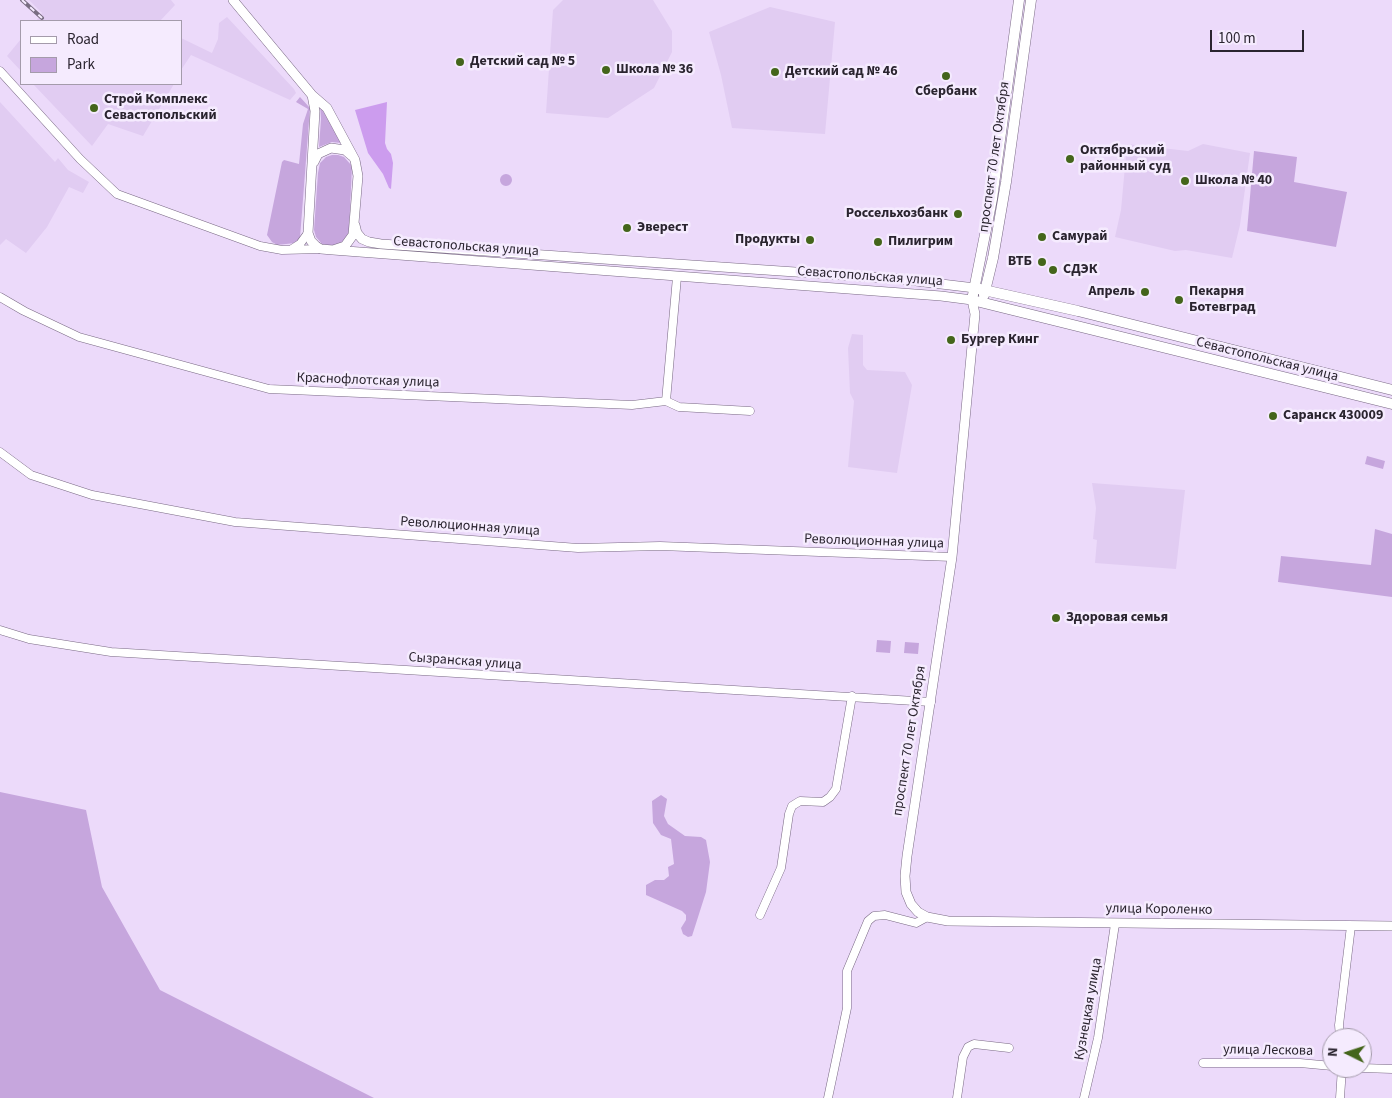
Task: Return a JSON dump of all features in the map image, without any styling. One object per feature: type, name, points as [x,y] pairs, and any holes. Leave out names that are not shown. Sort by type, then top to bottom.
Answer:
[{"type":"main road","name":"проспект 70 лет Октября","points":[[980,289],[1019,0]]},
{"type":"main road","name":"проспект 70 лет Октября","points":[[977,302],[1000,219],[1031,0]]},
{"type":"main road","points":[[1014,36],[1026,37]]},
{"type":"main road","points":[[1002,122],[1014,120]]},
{"type":"main road","name":"Севастопольская улица","points":[[980,289],[1087,313],[1392,390]]},
{"type":"main road","name":"Севастопольская улица","points":[[977,302],[1392,404]]},
{"type":"street","points":[[233,0],[312,95],[327,108],[355,160],[358,176],[355,226],[349,242],[345,246],[333,250]]},
{"type":"street","points":[[0,71],[80,159],[118,194],[260,246],[290,250],[322,249]]},
{"type":"street","points":[[312,95],[315,111],[308,233],[311,241],[322,249]]},
{"type":"street","points":[[312,168],[314,159],[318,154],[331,148],[345,150],[355,160]]},
{"type":"street","name":"Севастопольская улица","points":[[355,226],[357,233],[362,239],[381,244],[900,279],[980,289]]},
{"type":"street","points":[[290,250],[300,244],[308,233]]},
{"type":"street","name":"Севастопольская улица","points":[[322,249],[940,296],[977,302]]},
{"type":"street","points":[[666,401],[678,265]]},
{"type":"street","points":[[818,287],[819,274]]},
{"type":"street","points":[[852,276],[852,289]]},
{"type":"street","name":"Краснофлотская улица","points":[[0,297],[79,336],[269,389],[632,405],[666,401],[679,407],[750,411]]},
{"type":"street","name":"проспект 70 лет Октября","points":[[927,917],[918,912],[911,904],[906,892],[905,876],[921,757],[952,557],[977,302]]},
{"type":"street","name":"Революционная улица","points":[[0,452],[31,475],[92,495],[235,522],[578,548],[660,546],[952,557]]},
{"type":"street","name":"Сызранская улица","points":[[0,630],[29,639],[111,652],[931,702]]},
{"type":"street","points":[[760,915],[781,868],[789,814],[792,806],[800,801],[823,802],[836,789],[852,696]]},
{"type":"street","points":[[828,1098],[847,1008],[847,971],[868,921],[874,916],[885,915],[916,923],[927,917]]},
{"type":"street","name":"улица Короленко","points":[[927,917],[948,921],[1392,926]]},
{"type":"street","name":"Кузнецкая улица","points":[[1084,1098],[1098,1038],[1115,924]]},
{"type":"street","points":[[1339,1028],[1352,926]]},
{"type":"street","points":[[958,1098],[962,1057],[968,1047],[974,1044],[1009,1048]]},
{"type":"street","name":"улица Лескова","points":[[1203,1063],[1300,1063],[1322,1065]]},
{"type":"street","points":[[1372,1068],[1392,1069]]},
{"type":"street","points":[[1340,1098],[1341,1078]]},
{"type":"shaded area","points":[[29,0],[171,0],[175,5],[161,20],[37,20],[42,13]]},
{"type":"shaded area","name":"Школа № 36","points":[[563,0],[653,0],[672,31],[672,52],[654,88],[608,118],[546,113],[553,10]]},
{"type":"shaded area","name":"Детский сад № 46","points":[[770,7],[835,22],[825,134],[732,128],[721,75],[709,32]]},
{"type":"shaded area","points":[[227,17],[294,89],[296,93],[290,100],[191,55],[182,68],[182,38],[212,53],[218,39],[219,23]]},
{"type":"shaded area","points":[[20,40],[20,70],[7,56]]},
{"type":"shaded area","points":[[34,85],[173,85],[143,136],[108,124],[92,146]]},
{"type":"shaded area","points":[[0,102],[55,162],[58,158],[68,170],[89,182],[83,193],[69,187],[47,227],[26,253],[6,239],[0,245]]},
{"type":"shaded area","points":[[387,102],[385,143],[393,163],[391,189],[368,153],[355,110]]},
{"type":"shaded area","name":"Школа № 40","points":[[1127,144],[1188,151],[1203,144],[1250,153],[1240,225],[1232,258],[1186,250],[1175,251],[1115,237],[1121,210]]},
{"type":"shaded area","points":[[852,334],[863,335],[863,365],[867,370],[905,372],[912,385],[897,473],[848,467],[854,401],[850,393],[848,348]]},
{"type":"shaded area","points":[[1092,483],[1185,490],[1176,569],[1095,563],[1097,540],[1093,539],[1096,508]]},
{"type":"green space","points":[[300,97],[310,108],[300,238],[295,243],[277,245],[267,235],[282,162],[284,160],[299,164],[303,124],[308,109],[296,102]]},
{"type":"green space","points":[[320,105],[341,143],[332,142],[319,147]]},
{"type":"green space","name":"Школа № 40","points":[[1254,151],[1297,157],[1294,182],[1347,192],[1336,247],[1247,231]]},
{"type":"green space","points":[[332,155],[344,157],[352,166],[349,232],[347,239],[336,246],[328,246],[322,244],[316,237],[314,230],[320,163],[326,157]]},
{"type":"green space","points":[[506,174],[512,180],[506,186],[500,180]]},
{"type":"green space","points":[[1367,456],[1385,461],[1383,469],[1365,464]]},
{"type":"green space","points":[[1375,529],[1392,534],[1392,597],[1278,582],[1281,556],[1371,565]]},
{"type":"green space","points":[[877,640],[891,641],[890,653],[876,652]]},
{"type":"green space","points":[[905,642],[919,643],[918,654],[904,653]]},
{"type":"green space","points":[[0,792],[86,810],[102,887],[160,990],[374,1098],[0,1098]]},
{"type":"green space","points":[[661,795],[667,799],[664,816],[668,824],[685,836],[701,837],[706,840],[710,862],[706,892],[692,936],[688,937],[683,934],[681,928],[686,920],[686,915],[682,911],[646,895],[646,885],[655,880],[664,880],[669,876],[668,867],[674,864],[671,839],[661,835],[653,823],[652,801]]},
{"type":"railway","points":[[22,0],[42,18]]},
{"type":"place","name":"Детский сад № 5","points":[[460,62]]},
{"type":"place","name":"Школа № 36","points":[[606,70]]},
{"type":"place","name":"Детский сад № 46","points":[[775,72]]},
{"type":"place","name":"Сбербанк","points":[[946,76]]},
{"type":"place","name":"Строй Комплекс Севастопольский","points":[[94,108]]},
{"type":"place","name":"Октябрьский районный суд","points":[[1070,159]]},
{"type":"place","name":"Школа № 40","points":[[1185,181]]},
{"type":"place","name":"Россельхозбанк","points":[[958,214]]},
{"type":"place","name":"Эверест","points":[[627,228]]},
{"type":"place","name":"Самурай","points":[[1042,237]]},
{"type":"place","name":"Продукты","points":[[810,240]]},
{"type":"place","name":"Пилигрим","points":[[878,242]]},
{"type":"place","name":"ВТБ","points":[[1042,262]]},
{"type":"place","name":"СДЭК","points":[[1053,270]]},
{"type":"place","name":"Апрель","points":[[1145,292]]},
{"type":"place","name":"Пекарня Ботевград","points":[[1179,300]]},
{"type":"place","name":"Бургер Кинг","points":[[951,340]]},
{"type":"place","name":"Саранск 430009","points":[[1273,416]]},
{"type":"place","name":"Здоровая семья","points":[[1056,618]]}]
